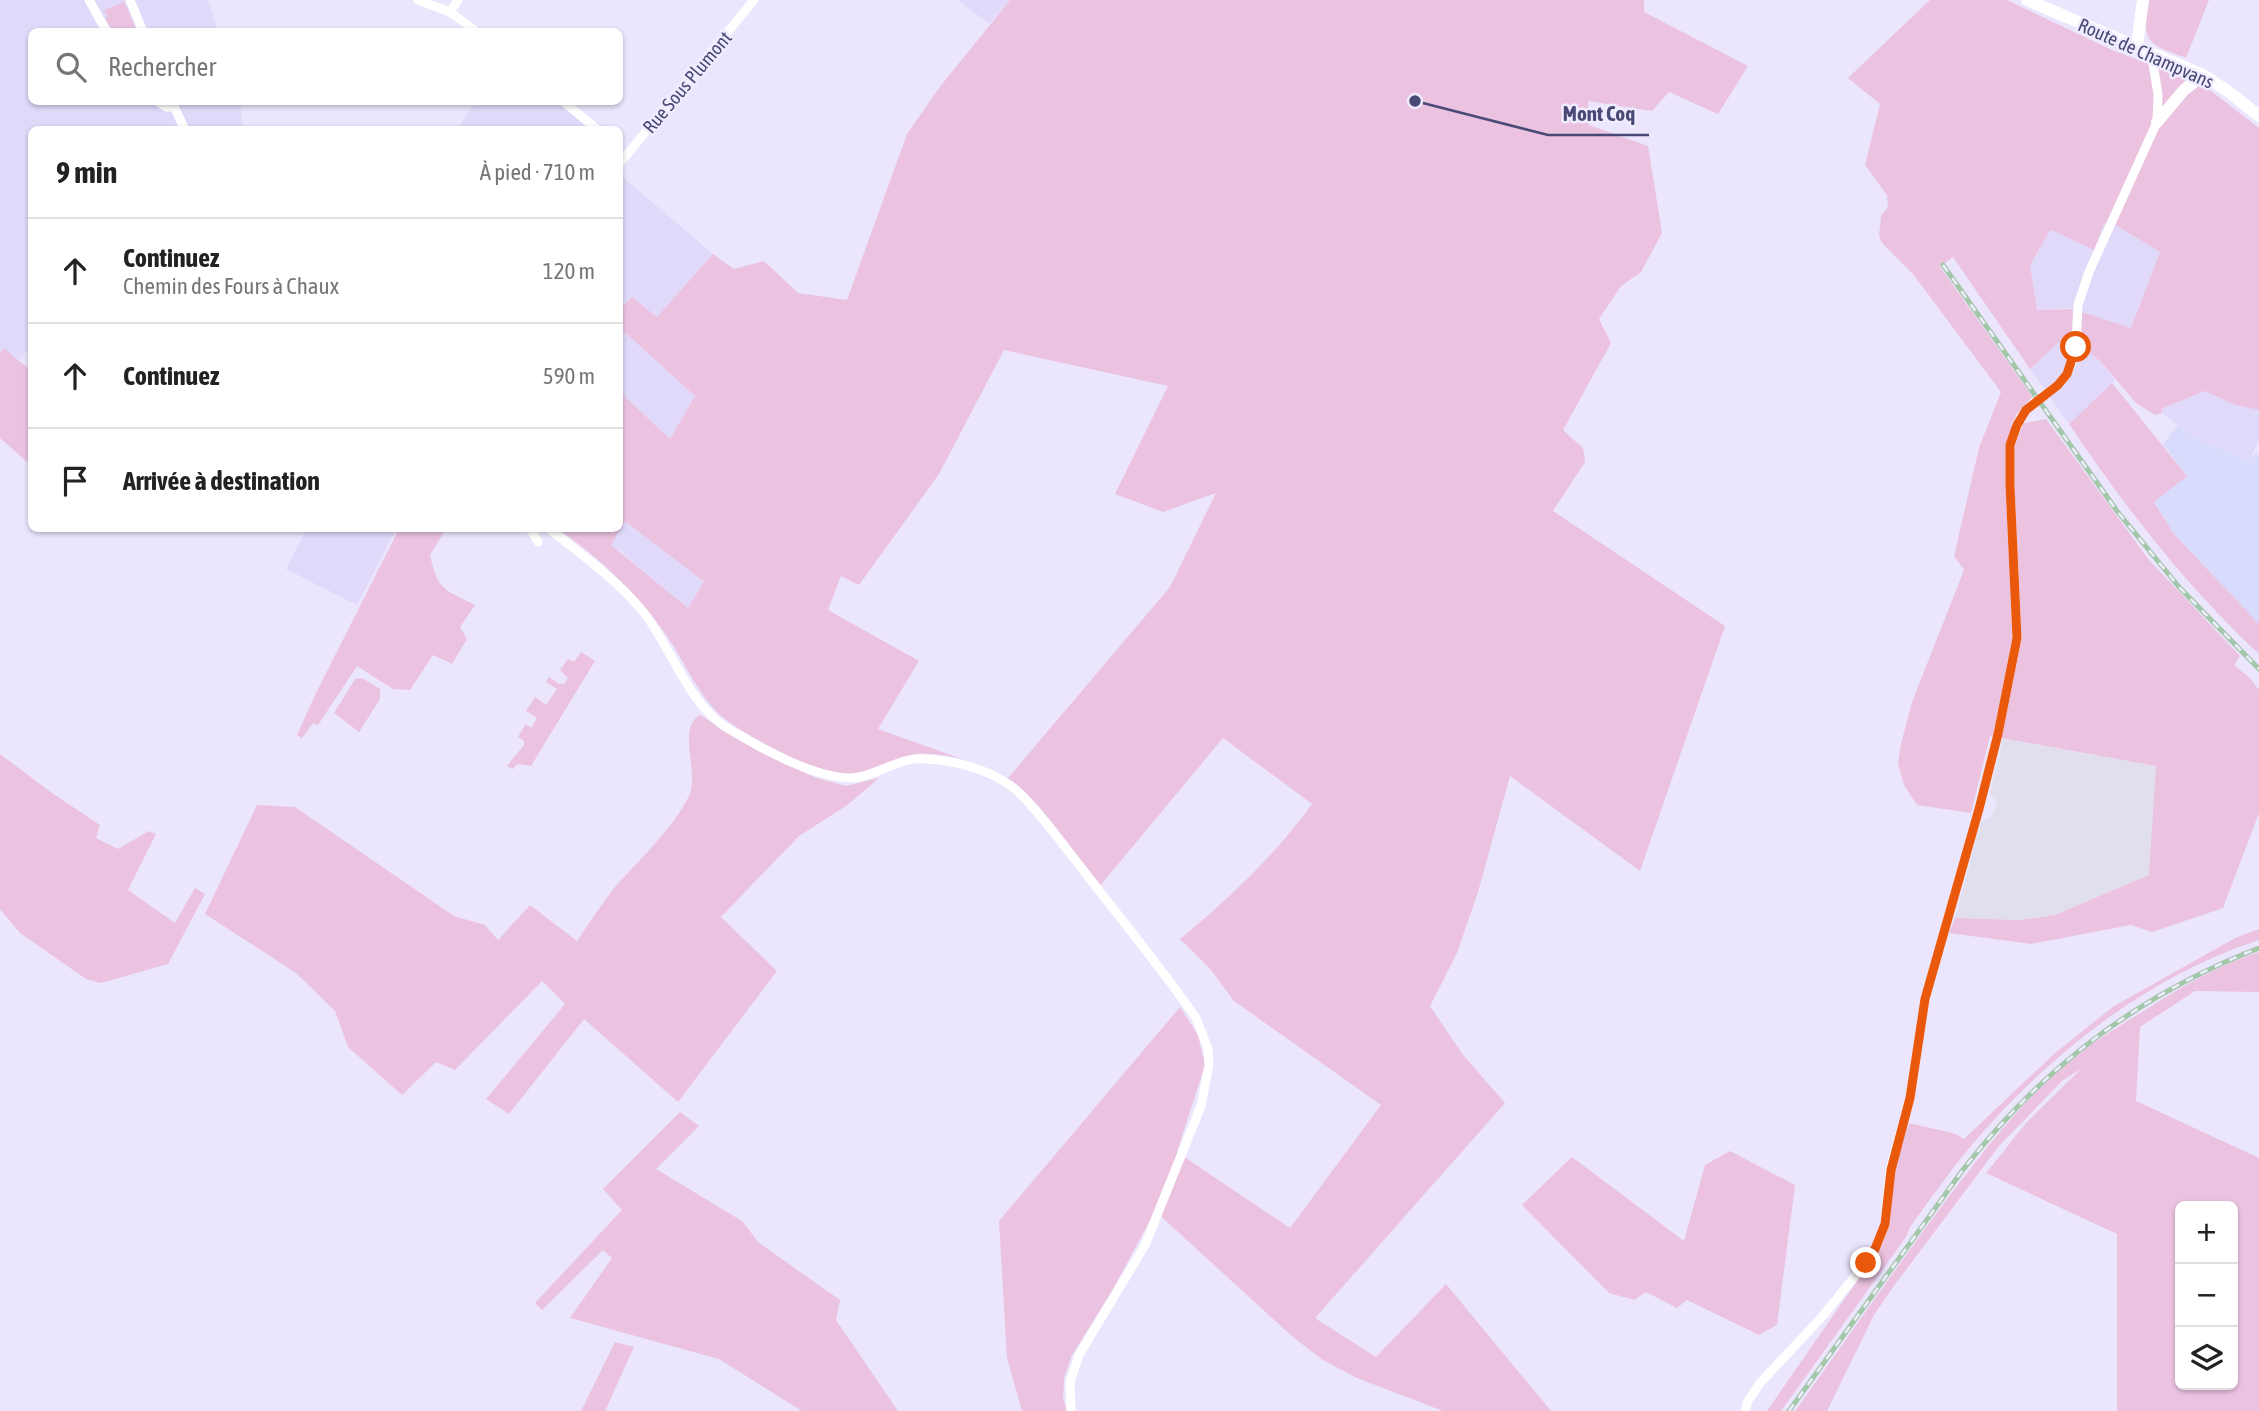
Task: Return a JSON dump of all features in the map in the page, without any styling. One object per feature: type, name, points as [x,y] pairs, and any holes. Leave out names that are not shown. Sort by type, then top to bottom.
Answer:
[{"type":"main road","name":"Route de Champvans","points":[[2027,0],[2203,75],[2259,116]]},
{"type":"main road","points":[[2137,46],[2143,0]]},
{"type":"main road","points":[[2157,122],[2184,90],[2203,75]]},
{"type":"street","points":[[89,0],[105,28]]},
{"type":"street","points":[[130,0],[141,28]]},
{"type":"street","points":[[418,0],[450,12],[472,28]]},
{"type":"street","points":[[450,12],[458,0]]},
{"type":"street","name":"Rue Sous Plumont","points":[[623,151],[754,0]]},
{"type":"street","points":[[1745,1411],[1760,1383],[1821,1319],[1866,1263],[1885,1224],[1891,1170],[1910,1098],[1925,999],[1979,809],[1998,734],[2017,638],[2010,486],[2013,433],[2021,416],[2063,380],[2070,367],[2076,347],[2078,304],[2089,272],[2157,122],[2158,94],[2151,52]]},
{"type":"street","points":[[173,105],[183,126]]},
{"type":"street","points":[[568,105],[593,126]]},
{"type":"street","points":[[532,532],[538,542]]},
{"type":"street","points":[[553,532],[621,588],[636,604],[660,635],[704,707],[729,729],[796,763],[837,778],[863,776],[900,761],[925,759],[972,768],[1010,785],[1063,845],[1196,1018],[1208,1049],[1209,1065],[1201,1105],[1145,1245],[1076,1362],[1070,1382],[1071,1411]]},
{"type":"shaded area","points":[[0,0],[208,0],[217,28],[28,28],[28,105],[240,105],[243,126],[28,126],[28,349],[20,360],[4,349],[0,354]]},
{"type":"shaded area","points":[[958,0],[1010,0],[989,24]]},
{"type":"shaded area","points":[[1010,0],[1644,0],[1644,12],[1748,66],[1718,114],[1669,92],[1652,111],[1588,101],[1589,125],[1648,146],[1662,233],[1641,272],[1621,286],[1599,319],[1611,343],[1563,430],[1583,448],[1585,462],[1553,511],[1725,626],[1640,871],[1510,776],[1478,892],[1457,953],[1430,1006],[1463,1055],[1505,1103],[1315,1318],[1376,1357],[1446,1284],[1551,1411],[1443,1411],[1357,1378],[1323,1360],[1294,1338],[1155,1211],[1112,1291],[1072,1355],[1064,1378],[1063,1399],[1067,1411],[1022,1411],[1007,1358],[999,1221],[1180,1007],[1198,1035],[1205,1065],[1177,1152],[1290,1228],[1381,1105],[1234,1001],[1211,970],[1180,939],[1250,876],[1284,840],[1312,804],[1223,738],[1100,886],[1044,813],[1008,778],[1170,587],[1216,493],[1163,512],[1115,494],[1168,386],[1004,350],[939,474],[859,585],[841,576],[828,610],[919,661],[878,729],[962,759],[936,754],[916,754],[859,772],[838,775],[803,763],[753,737],[717,712],[696,685],[667,636],[631,591],[589,552],[562,532],[619,532],[611,545],[688,608],[704,582],[625,521],[623,524],[623,395],[670,439],[695,396],[623,331],[623,306],[632,297],[657,317],[713,254],[734,269],[764,261],[798,293],[847,300],[907,134],[939,88]]},
{"type":"shaded area","points":[[1930,0],[2007,0],[2112,50],[2202,84],[2259,128],[2259,410],[2235,405],[2205,391],[2161,409],[2163,413],[2155,415],[2136,403],[2101,362],[2082,346],[2079,334],[2082,312],[2131,328],[2160,252],[2117,226],[2104,223],[2094,250],[2052,230],[2048,234],[2030,265],[2037,310],[2073,309],[2072,341],[2059,342],[2030,369],[1953,257],[1940,267],[2034,399],[2018,413],[2010,426],[2046,419],[2149,560],[2240,656],[2234,665],[2250,678],[2259,690],[2259,813],[2223,908],[2152,932],[2131,925],[2031,944],[1949,933],[1955,918],[2019,920],[2055,915],[2149,875],[2156,766],[1990,736],[1971,813],[1917,805],[1904,785],[1898,763],[1912,702],[1964,570],[1954,556],[1979,448],[2001,392],[1913,274],[1882,243],[1879,235],[1881,216],[1888,207],[1887,195],[1865,165],[1880,104],[1848,78]]},
{"type":"shaded area","points":[[2148,0],[2209,0],[2186,58],[2155,45],[2150,40],[2146,26]]},
{"type":"shaded area","points":[[124,2],[136,28],[111,28],[105,19],[108,16],[104,10]]},
{"type":"shaded area","points":[[474,105],[575,105],[601,126],[459,126]]},
{"type":"shaded area","points":[[623,178],[713,254],[657,317],[632,297],[623,306]]},
{"type":"shaded area","points":[[2104,223],[2117,226],[2160,252],[2131,328],[2069,308],[2037,310],[2030,265],[2048,234],[2052,230]]},
{"type":"shaded area","points":[[623,331],[695,396],[670,439],[623,395]]},
{"type":"shaded area","points":[[2081,341],[2082,346],[2101,362],[2115,380],[2069,424],[2030,369],[2059,342]]},
{"type":"shaded area","points":[[4,348],[28,368],[27,462],[0,438],[0,354]]},
{"type":"shaded area","points":[[2112,383],[2187,476],[2154,502],[2174,534],[2259,624],[2259,654],[2206,601],[2157,544],[2069,424]]},
{"type":"shaded area","points":[[2205,391],[2235,405],[2259,410],[2259,440],[2249,461],[2195,438],[2163,414],[2161,409]]},
{"type":"shaded area","points":[[2178,425],[2195,438],[2249,461],[2255,453],[2259,456],[2259,624],[2174,534],[2154,501],[2187,476],[2163,444]]},
{"type":"shaded area","points":[[625,521],[705,583],[688,608],[611,544],[618,532],[623,532]]},
{"type":"shaded area","points":[[305,532],[394,532],[357,605],[286,569]]},
{"type":"shaded area","points":[[397,532],[444,532],[430,555],[436,576],[444,588],[475,605],[460,627],[467,639],[452,664],[433,655],[410,690],[393,689],[357,666],[318,725],[313,723],[302,738],[297,735]]},
{"type":"shaded area","points":[[581,652],[595,661],[531,766],[517,764],[513,769],[507,766],[524,745],[524,741],[518,737],[526,724],[531,728],[537,718],[526,711],[535,697],[546,705],[557,689],[546,682],[549,677],[559,684],[564,684],[568,678],[560,670],[568,659],[574,662]]},
{"type":"shaded area","points":[[362,678],[380,689],[380,699],[359,732],[334,713],[355,679]]},
{"type":"shaded area","points":[[700,715],[760,752],[816,778],[846,786],[879,778],[846,806],[799,836],[721,917],[777,971],[678,1102],[584,1019],[509,1114],[486,1099],[565,1004],[542,981],[455,1070],[436,1062],[402,1095],[348,1047],[335,1011],[296,973],[205,914],[257,805],[295,807],[454,916],[485,925],[498,940],[530,905],[577,941],[611,892],[682,809],[692,786],[690,730],[693,721]]},
{"type":"shaded area","points":[[2003,739],[2156,766],[2150,875],[2055,915],[2019,920],[1955,918],[1981,822],[1992,816],[1997,803],[1990,794]]},
{"type":"shaded area","points":[[0,754],[100,825],[96,838],[118,849],[149,831],[156,834],[128,890],[175,923],[195,888],[205,894],[168,964],[101,983],[86,979],[20,933],[0,909]]},
{"type":"shaded area","points":[[2259,929],[2259,940],[2177,975],[2138,998],[2101,1023],[2032,1081],[1971,1146],[1947,1176],[1781,1411],[1767,1411],[1882,1245],[1890,1223],[1895,1165],[1909,1123],[1956,1134],[1964,1139],[2055,1053],[2114,1006],[2237,937]]},
{"type":"shaded area","points":[[2259,952],[2259,992],[2195,991],[2140,1027],[2136,1101],[2259,1158],[2259,1411],[2117,1411],[2117,1234],[1986,1173],[2027,1122],[2082,1068],[2062,1081],[1999,1146],[1896,1283],[1874,1315],[1827,1411],[1795,1411],[1950,1195],[1993,1140],[2040,1088],[2092,1044],[2159,1001],[2215,970]]},
{"type":"shaded area","points":[[680,1112],[699,1126],[656,1169],[742,1221],[759,1243],[840,1300],[836,1320],[898,1411],[802,1411],[719,1359],[570,1318],[612,1258],[603,1250],[542,1310],[535,1303],[622,1210],[603,1189]]},
{"type":"shaded area","points":[[1730,1151],[1795,1185],[1777,1325],[1759,1335],[1687,1300],[1677,1308],[1646,1292],[1634,1300],[1609,1293],[1522,1205],[1572,1157],[1684,1241],[1705,1165]]},
{"type":"shaded area","points":[[615,1342],[634,1347],[605,1411],[581,1411]]},
{"type":"railway","points":[[1943,265],[2117,511],[2179,587],[2259,669]]},
{"type":"railway","points":[[1789,1411],[1962,1171],[1992,1134],[2025,1100],[2094,1039],[2132,1012],[2172,988],[2259,948]]},
{"type":"place","name":"Mont Coq","points":[[1415,101]]},
{"type":"route","points":[[1866,1263],[1885,1224],[1891,1170],[1910,1098],[1919,1025],[1998,734],[2017,638],[2010,445],[2021,416],[2067,374],[2076,347]]}]
